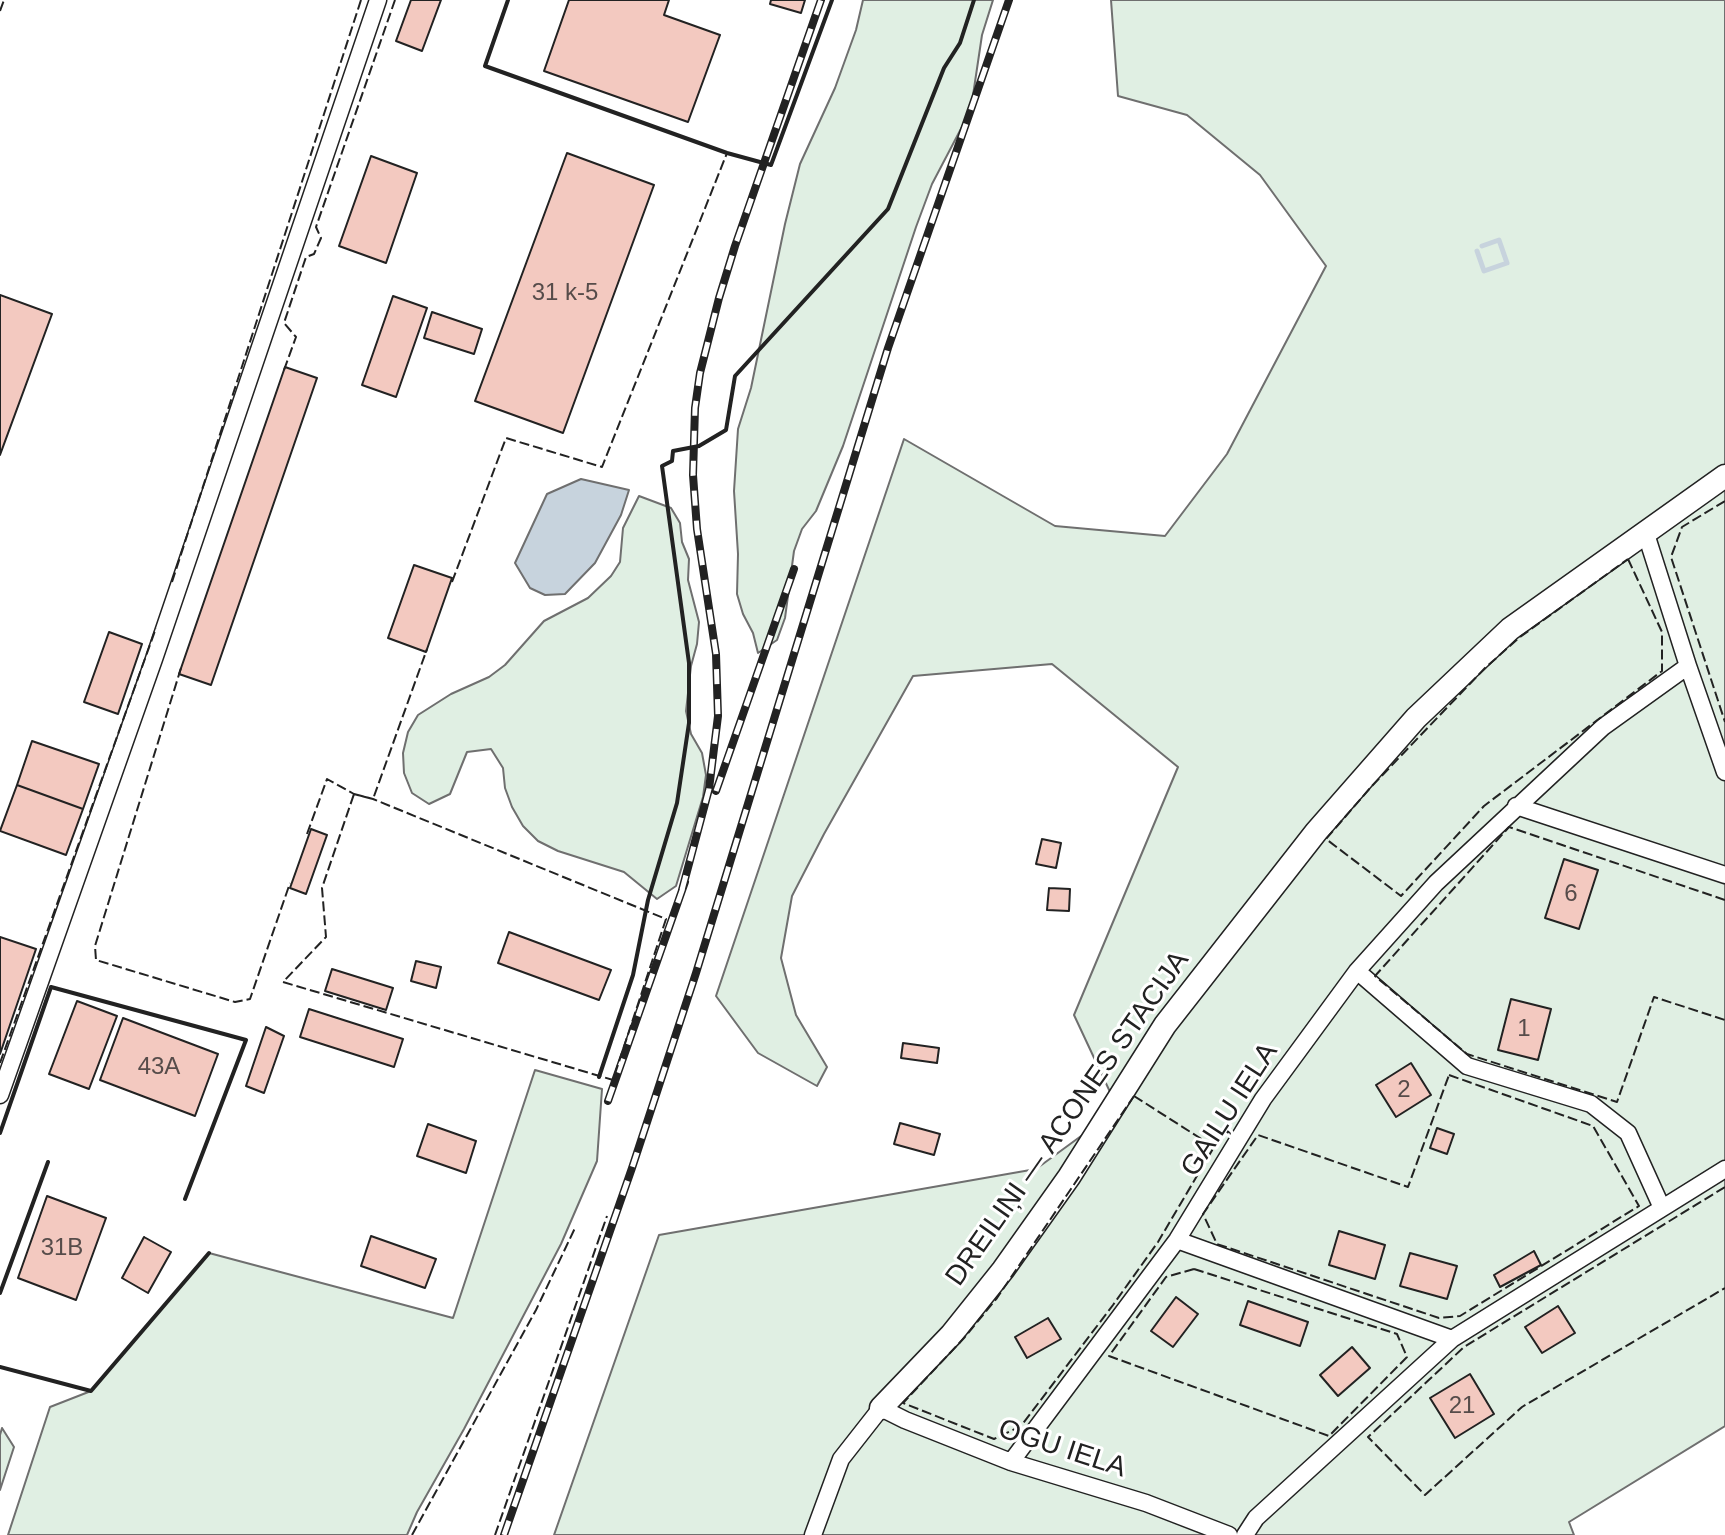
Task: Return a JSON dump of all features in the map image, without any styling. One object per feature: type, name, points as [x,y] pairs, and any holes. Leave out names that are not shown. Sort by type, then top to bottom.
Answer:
[{"type":"street","points":[[0,1095],[154,659],[378,0]]},
{"type":"street","name":"DREILIŅI — ACONES STACIJA","points":[[813,1535],[841,1459],[881,1408],[951,1335],[1003,1270],[1069,1177],[1165,1025],[1316,832],[1416,718],[1510,629],[1725,476]]},
{"type":"street","points":[[1646,534],[1725,772]]},
{"type":"street","name":"GAIĻU IELA","points":[[1011,1462],[1177,1240],[1263,1099],[1357,971],[1436,883],[1516,806],[1603,727],[1688,666]]},
{"type":"street","points":[[1516,806],[1725,875]]},
{"type":"street","points":[[1357,971],[1467,1066],[1591,1104],[1628,1133],[1662,1208]]},
{"type":"street","points":[[1245,1535],[1256,1518],[1452,1339],[1725,1169]]},
{"type":"street","points":[[1177,1240],[1452,1339]]},
{"type":"street","name":"OGU IELA","points":[[881,1408],[1011,1462],[1146,1503],[1229,1535]]},
{"type":"green space","points":[[863,0],[993,0],[982,35],[972,102],[932,184],[843,446],[816,511],[802,529],[794,551],[785,618],[777,640],[758,653],[737,594],[734,491],[738,429],[751,388],[800,164],[835,88],[856,30]]},
{"type":"green space","points":[[1111,0],[1725,0],[1725,1426],[1569,1522],[1574,1535],[554,1535],[659,1235],[1036,1169],[1118,1109],[1074,1015],[1178,767],[1052,664],[913,676],[824,834],[792,896],[781,958],[796,1015],[827,1067],[817,1086],[758,1053],[716,996],[904,439],[1055,526],[1165,536],[1227,454],[1326,266],[1260,175],[1187,115],[1118,96]]},
{"type":"green space","points":[[639,496],[671,508],[680,523],[682,542],[689,559],[688,580],[699,622],[686,711],[691,734],[702,753],[706,775],[703,797],[676,886],[657,899],[624,872],[558,851],[538,841],[523,826],[512,807],[505,788],[503,768],[491,749],[467,752],[450,794],[429,804],[412,793],[404,773],[403,753],[408,732],[418,715],[451,694],[489,677],[505,665],[544,621],[588,598],[611,576],[620,562],[623,528]]},
{"type":"green space","points":[[535,1070],[602,1089],[597,1161],[561,1244],[407,1535],[8,1535],[50,1407],[91,1391],[209,1253],[453,1318]]},
{"type":"green space","points":[[2,1428],[14,1447],[0,1490],[0,1435]]},
{"type":"shaded area","points":[[581,479],[629,490],[621,515],[595,563],[565,594],[545,595],[530,588],[515,563],[547,494]]},
{"type":"building","points":[[411,0],[441,0],[422,51],[396,41]]},
{"type":"building","points":[[569,0],[669,0],[664,15],[720,35],[688,122],[544,71]]},
{"type":"building","points":[[771,0],[805,0],[801,13],[770,4]]},
{"type":"building","points":[[567,153],[654,185],[563,433],[475,401]]},
{"type":"building","points":[[371,156],[417,173],[386,263],[339,246]]},
{"type":"building","points":[[0,295],[52,314],[0,455]]},
{"type":"building","points":[[393,296],[427,308],[396,397],[362,385]]},
{"type":"building","points":[[432,312],[482,329],[474,354],[424,338]]},
{"type":"building","points":[[285,367],[317,378],[211,685],[179,674]]},
{"type":"building","points":[[414,565],[452,578],[426,652],[388,638]]},
{"type":"building","points":[[109,632],[142,644],[118,714],[84,702]]},
{"type":"building","points":[[32,741],[99,764],[83,809],[17,785]]},
{"type":"building","points":[[17,785],[83,809],[66,855],[0,831]]},
{"type":"building","points":[[311,829],[327,835],[306,894],[290,888]]},
{"type":"building","points":[[1042,839],[1061,843],[1056,868],[1036,864]]},
{"type":"building","points":[[1564,859],[1598,870],[1579,929],[1545,918]]},
{"type":"building","points":[[1049,888],[1070,889],[1069,911],[1047,910]]},
{"type":"building","points":[[509,932],[611,970],[599,1000],[498,963]]},
{"type":"building","points":[[0,937],[36,949],[0,1054]]},
{"type":"building","points":[[416,961],[441,967],[436,988],[411,981]]},
{"type":"building","points":[[332,969],[393,988],[386,1010],[325,991]]},
{"type":"building","points":[[1511,999],[1551,1009],[1538,1060],[1498,1050]]},
{"type":"building","points":[[77,1001],[117,1016],[89,1089],[49,1074]]},
{"type":"building","points":[[309,1009],[403,1039],[394,1067],[300,1037]]},
{"type":"building","points":[[123,1018],[218,1054],[195,1116],[100,1080]]},
{"type":"building","points":[[266,1027],[284,1036],[264,1093],[246,1086]]},
{"type":"building","points":[[903,1043],[939,1048],[937,1063],[901,1058]]},
{"type":"building","points":[[1411,1063],[1431,1095],[1396,1117],[1376,1085]]},
{"type":"building","points":[[900,1123],[940,1134],[934,1155],[894,1144]]},
{"type":"building","points":[[428,1124],[476,1141],[466,1173],[417,1156]]},
{"type":"building","points":[[1437,1128],[1454,1134],[1447,1154],[1430,1148]]},
{"type":"building","points":[[47,1196],[106,1218],[76,1300],[18,1278]]},
{"type":"building","points":[[1339,1231],[1385,1245],[1375,1279],[1329,1265]]},
{"type":"building","points":[[371,1236],[436,1259],[425,1288],[361,1266]]},
{"type":"building","points":[[144,1237],[171,1252],[148,1293],[122,1278]]},
{"type":"building","points":[[1534,1251],[1541,1265],[1500,1287],[1494,1275]]},
{"type":"building","points":[[1410,1253],[1457,1266],[1447,1299],[1400,1286]]},
{"type":"building","points":[[1176,1297],[1198,1314],[1173,1347],[1151,1331]]},
{"type":"building","points":[[1248,1301],[1308,1322],[1300,1346],[1240,1325]]},
{"type":"building","points":[[1558,1306],[1575,1333],[1542,1353],[1525,1327]]},
{"type":"building","points":[[1048,1318],[1061,1339],[1027,1358],[1015,1337]]},
{"type":"building","points":[[1352,1347],[1370,1368],[1338,1396],[1320,1375]]},
{"type":"building","points":[[1470,1374],[1494,1414],[1455,1438],[1430,1398]]},
{"type":"waterway","points":[[1477,251],[1484,271],[1507,263],[1499,240],[1482,246]]},
{"type":"railway","points":[[682,890],[709,789],[718,716],[716,654],[697,529],[693,475],[695,408],[700,373],[735,246],[821,0]]},
{"type":"railway","points":[[504,1535],[632,1168],[696,973],[888,348],[1009,0]]},
{"type":"railway","points":[[716,791],[794,569]]},
{"type":"railway","points":[[608,1101],[685,882]]},
{"type":"fence","points":[[0,11],[4,0]]},
{"type":"fence","points":[[172,582],[361,0]]},
{"type":"fence","points":[[284,370],[296,337],[284,323],[306,257],[314,254],[321,238],[316,227],[395,0]]},
{"type":"fence","points":[[452,582],[506,438],[602,467],[727,153],[485,66],[508,0]]},
{"type":"fence","points":[[1725,501],[1682,527],[1671,557],[1725,722]]},
{"type":"fence","points":[[1628,559],[1662,632],[1662,671],[1484,806],[1401,896],[1326,839],[1371,787],[1485,668],[1520,637],[1628,559]]},
{"type":"fence","points":[[0,1063],[156,628]]},
{"type":"fence","points":[[307,834],[327,779],[354,794],[373,799],[427,649]]},
{"type":"fence","points":[[181,668],[95,946],[96,960],[235,1002],[250,999],[290,883]]},
{"type":"fence","points":[[354,794],[373,799],[666,919],[613,1080],[283,982],[326,937],[322,888],[354,794]]},
{"type":"fence","points":[[1725,900],[1509,827],[1375,976],[1467,1054],[1617,1102],[1654,997],[1725,1020]]},
{"type":"fence","points":[[1449,1075],[1593,1126],[1639,1206],[1460,1316],[1439,1318],[1217,1244],[1203,1214],[1258,1135],[1408,1187],[1449,1075]]},
{"type":"fence","points":[[1134,1096],[1214,1147],[1158,1242],[1113,1305],[1021,1426],[994,1439],[903,1403],[997,1298],[1134,1096]]},
{"type":"fence","points":[[1725,1187],[1464,1347],[1368,1437],[1425,1495],[1522,1407],[1725,1288]]},
{"type":"fence","points":[[495,1535],[607,1216]]},
{"type":"fence","points":[[412,1535],[536,1310],[575,1228]]},
{"type":"fence","points":[[1194,1269],[1397,1334],[1407,1357],[1329,1436],[1109,1356],[1166,1277],[1194,1269]]},
{"type":"wall","points":[[508,0],[485,66],[727,153],[771,165],[832,0]]},
{"type":"wall","points":[[599,1077],[633,975],[648,900],[677,803],[689,723],[689,663],[662,466],[672,461],[673,451],[699,446],[726,430],[735,376],[888,209],[944,68],[960,43],[974,0]]},
{"type":"wall","points":[[0,1133],[51,987],[246,1040],[185,1199]]},
{"type":"wall","points":[[0,1293],[48,1162]]},
{"type":"wall","points":[[0,1367],[91,1391],[209,1253]]}]
